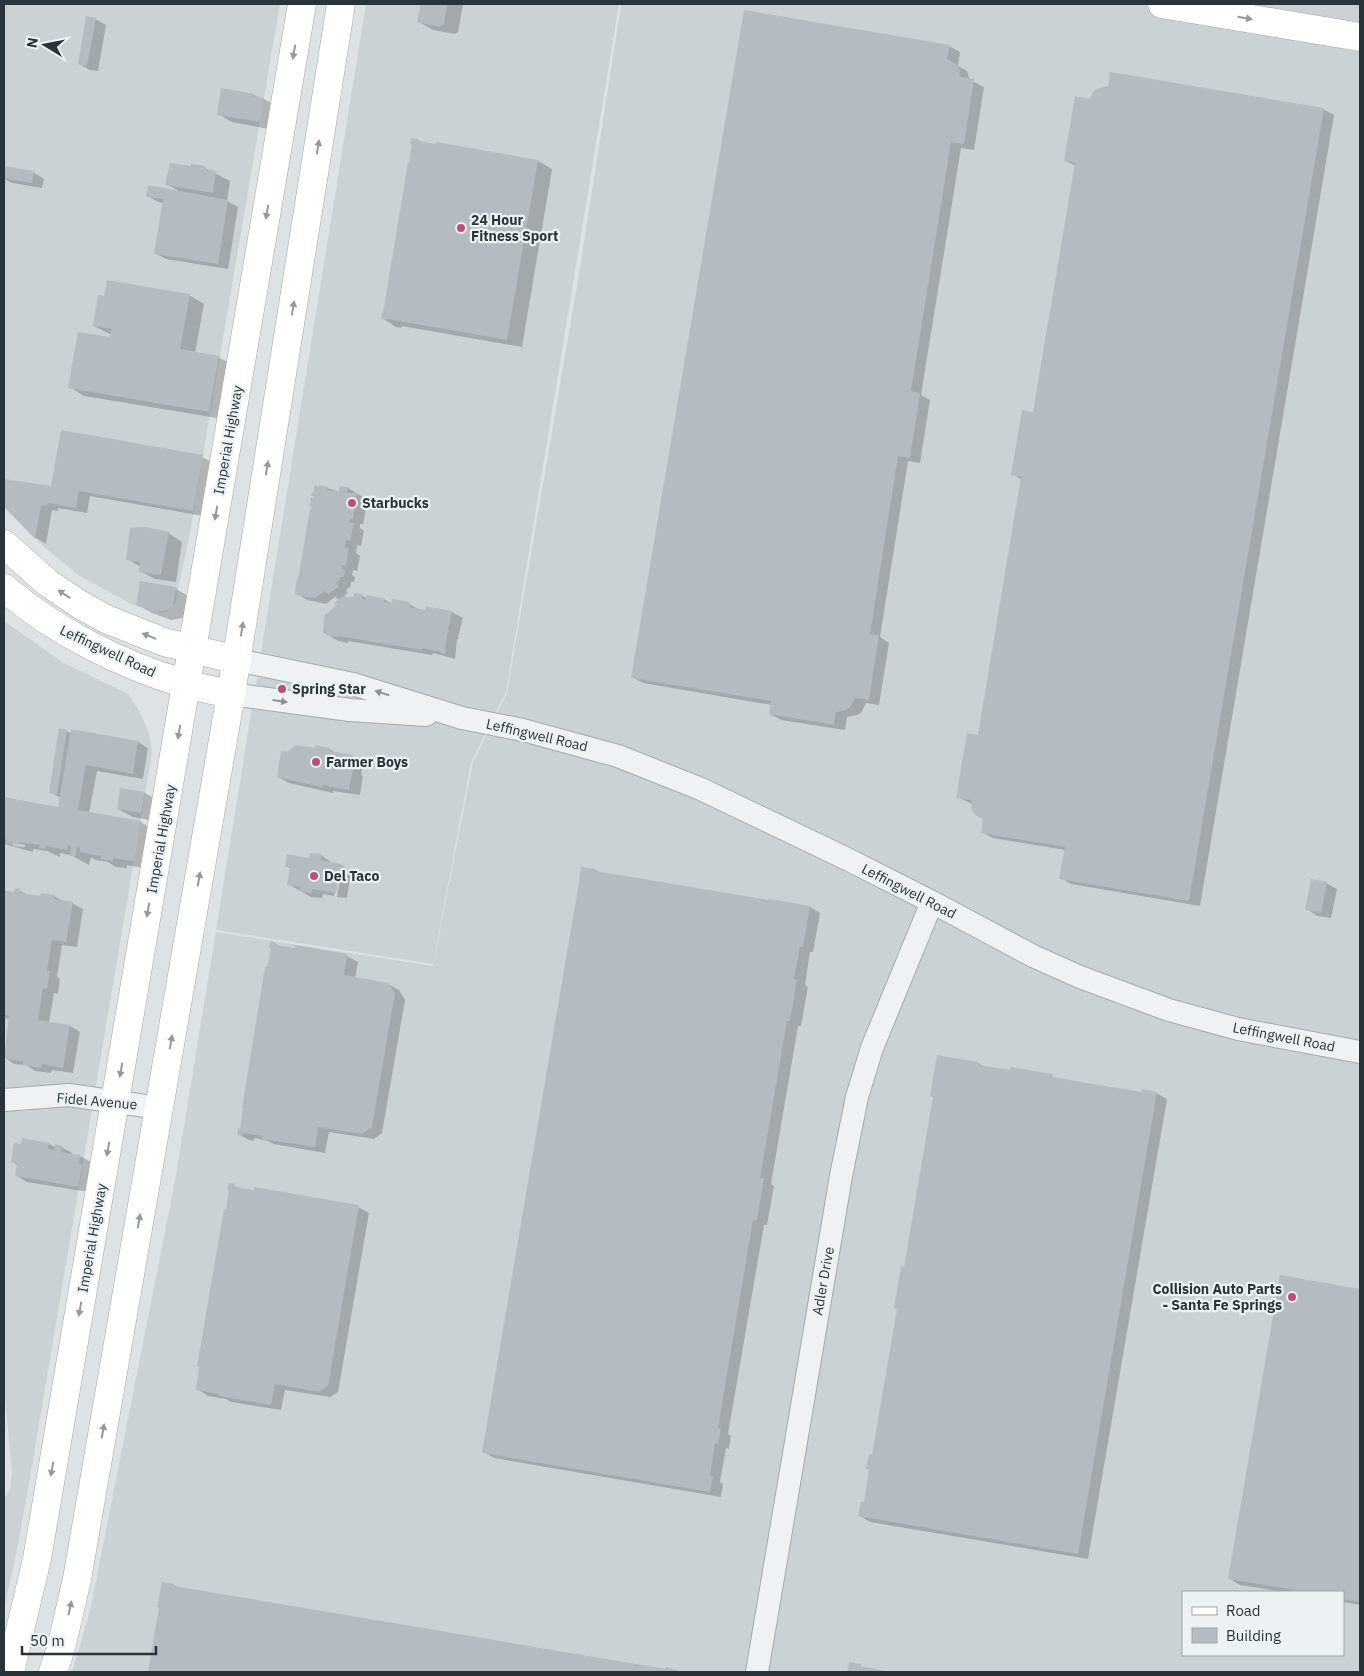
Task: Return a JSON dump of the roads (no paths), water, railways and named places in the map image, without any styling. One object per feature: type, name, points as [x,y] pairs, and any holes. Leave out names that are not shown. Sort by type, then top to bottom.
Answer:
[{"type":"main road","name":"Imperial Highway","points":[[10,1672],[37,1559],[302,4]]},
{"type":"main road","points":[[53,1672],[61,1648],[77,1579],[237,660],[341,4]]},
{"type":"main road","points":[[1162,4],[1360,38]]},
{"type":"main road","name":"Leffingwell Road","points":[[4,544],[48,583],[106,619],[164,642],[237,660]]},
{"type":"main road","name":"Leffingwell Road","points":[[4,588],[48,621],[104,652],[156,674],[187,684],[231,694]]},
{"type":"street","name":"Leffingwell Road","points":[[237,660],[353,684],[462,718],[523,730],[618,756],[701,789],[932,902],[1033,956],[1080,977],[1169,1010],[1238,1029],[1360,1052]]},
{"type":"street","name":"Leffingwell Road","points":[[231,694],[350,710],[462,718]]},
{"type":"street","name":"Adler Drive","points":[[757,1672],[841,1176],[857,1097],[872,1048],[932,902]]},
{"type":"street","name":"Fidel Avenue","points":[[4,1100],[69,1095],[159,1108]]},
{"type":"place","name":"24 Hour Fitness Sport","points":[[461,228]]},
{"type":"place","name":"Starbucks","points":[[352,503]]},
{"type":"place","name":"Spring Star","points":[[282,689]]},
{"type":"place","name":"Farmer Boys","points":[[316,762]]},
{"type":"place","name":"Del Taco","points":[[314,876]]},
{"type":"place","name":"Collision Auto Parts - Santa Fe Springs","points":[[1292,1297]]}]
